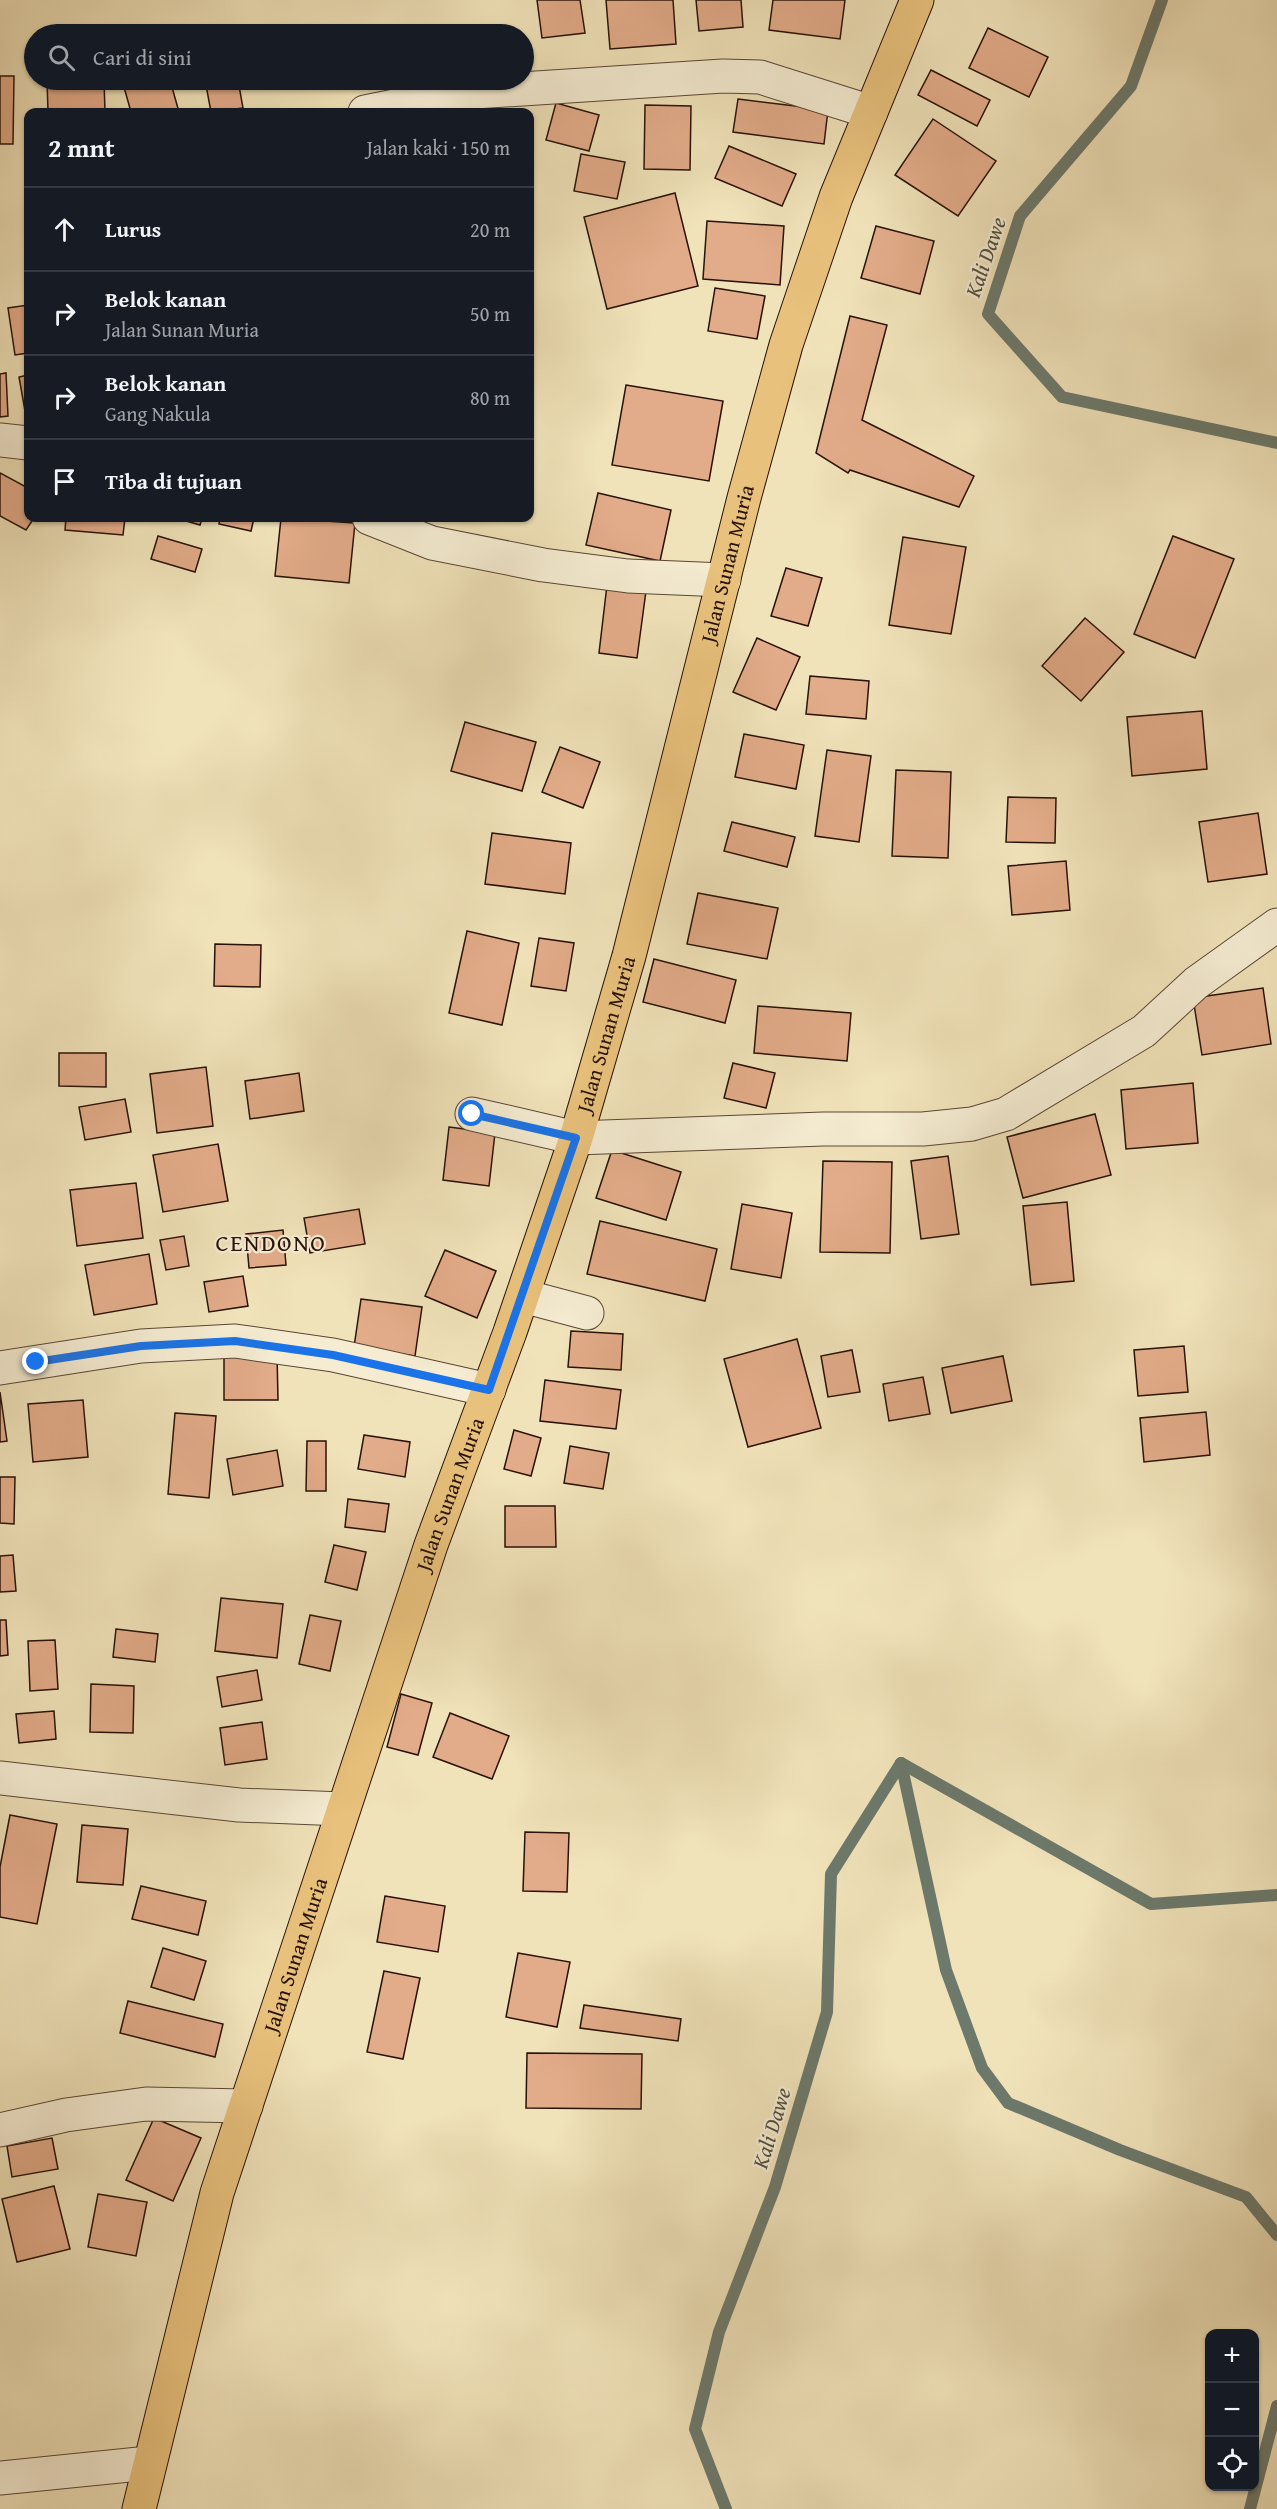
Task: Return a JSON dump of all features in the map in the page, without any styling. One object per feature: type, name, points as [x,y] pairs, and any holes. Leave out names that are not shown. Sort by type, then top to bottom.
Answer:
[{"type":"main road","name":"Jalan Sunan Muria","points":[[139,2509],[218,2193],[431,1545],[523,1296],[576,1138],[635,933],[786,345],[836,197],[917,0]]},
{"type":"street","points":[[534,88],[723,76],[760,77],[871,112]]},
{"type":"street","points":[[385,108],[460,93],[506,90]]},
{"type":"street","points":[[0,440],[24,443]]},
{"type":"street","points":[[379,522],[432,543],[543,565],[628,576],[724,580]]},
{"type":"street","points":[[472,1114],[576,1138],[823,1129],[922,1129],[972,1124],[1006,1114],[1144,1031],[1196,983],[1277,925]]},
{"type":"street","points":[[523,1296],[587,1313]]},
{"type":"street","points":[[0,1368],[141,1346],[235,1341],[333,1355],[489,1390]]},
{"type":"street","points":[[0,1778],[239,1805],[343,1809]]},
{"type":"street","points":[[0,2130],[66,2115],[146,2104],[246,2106]]},
{"type":"street","points":[[0,2478],[149,2463]]},
{"type":"building","points":[[537,0],[580,0],[585,33],[542,38]]},
{"type":"building","points":[[606,0],[673,0],[676,44],[610,49]]},
{"type":"building","points":[[696,0],[741,0],[743,27],[699,31]]},
{"type":"building","points":[[773,0],[845,0],[840,39],[769,30]]},
{"type":"building","points":[[988,28],[1048,57],[1029,97],[969,68]]},
{"type":"building","points":[[931,70],[990,100],[977,126],[918,95]]},
{"type":"building","points":[[0,76],[14,76],[13,144],[0,144]]},
{"type":"building","points":[[47,90],[104,90],[105,108],[48,108]]},
{"type":"building","points":[[125,90],[173,90],[178,108],[130,108]]},
{"type":"building","points":[[207,90],[240,90],[243,108],[210,108]]},
{"type":"building","points":[[738,99],[828,110],[824,144],[733,132]]},
{"type":"building","points":[[556,103],[599,115],[589,151],[546,140]]},
{"type":"building","points":[[645,105],[691,106],[690,170],[644,169]]},
{"type":"building","points":[[933,119],[996,161],[958,216],[895,175]]},
{"type":"building","points":[[729,146],[796,174],[782,206],[715,178]]},
{"type":"building","points":[[581,154],[625,162],[617,199],[574,191]]},
{"type":"building","points":[[675,193],[698,286],[607,309],[584,217]]},
{"type":"building","points":[[707,221],[784,226],[780,285],[703,279]]},
{"type":"building","points":[[876,226],[934,241],[920,294],[861,278]]},
{"type":"building","points":[[715,288],[765,296],[757,339],[708,331]]},
{"type":"building","points":[[24,306],[24,354],[15,355],[8,308]]},
{"type":"building","points":[[850,316],[887,325],[862,420],[974,476],[959,507],[850,470],[848,473],[816,453]]},
{"type":"building","points":[[6,373],[8,416],[0,417],[0,374]]},
{"type":"building","points":[[24,376],[24,405],[19,377]]},
{"type":"building","points":[[626,385],[723,401],[709,481],[612,465]]},
{"type":"building","points":[[0,473],[24,486],[24,522],[31,522],[26,530],[0,516]]},
{"type":"building","points":[[598,493],[671,510],[660,561],[586,545]]},
{"type":"building","points":[[66,522],[125,522],[123,535],[65,530]]},
{"type":"building","points":[[219,522],[253,522],[251,531],[219,524]]},
{"type":"building","points":[[281,522],[355,523],[349,583],[275,576]]},
{"type":"building","points":[[158,536],[202,549],[195,572],[151,559]]},
{"type":"building","points":[[1173,536],[1234,559],[1195,658],[1134,634]]},
{"type":"building","points":[[903,537],[966,547],[951,634],[889,625]]},
{"type":"building","points":[[786,568],[822,578],[808,626],[771,616]]},
{"type":"building","points":[[607,585],[646,591],[637,658],[599,653]]},
{"type":"building","points":[[1085,618],[1124,652],[1081,701],[1042,666]]},
{"type":"building","points":[[757,638],[800,657],[776,710],[733,692]]},
{"type":"building","points":[[810,676],[869,681],[866,719],[806,714]]},
{"type":"building","points":[[1202,711],[1207,769],[1132,776],[1127,717]]},
{"type":"building","points":[[465,722],[536,742],[522,791],[451,771]]},
{"type":"building","points":[[744,734],[804,745],[796,789],[735,777]]},
{"type":"building","points":[[560,747],[600,762],[583,808],[542,792]]},
{"type":"building","points":[[827,750],[871,756],[859,842],[815,836]]},
{"type":"building","points":[[896,770],[951,772],[948,858],[892,856]]},
{"type":"building","points":[[1008,797],[1056,798],[1055,843],[1006,842]]},
{"type":"building","points":[[1258,813],[1267,874],[1208,882],[1199,822]]},
{"type":"building","points":[[732,822],[795,837],[787,867],[724,851]]},
{"type":"building","points":[[492,833],[571,843],[565,894],[485,884]]},
{"type":"building","points":[[1066,861],[1070,910],[1012,915],[1008,866]]},
{"type":"building","points":[[698,893],[778,908],[767,959],[687,944]]},
{"type":"building","points":[[467,931],[519,943],[502,1025],[449,1013]]},
{"type":"building","points":[[539,938],[574,943],[566,991],[531,986]]},
{"type":"building","points":[[215,944],[261,945],[260,987],[214,986]]},
{"type":"building","points":[[654,959],[736,980],[725,1023],[643,1002]]},
{"type":"building","points":[[1263,988],[1271,1044],[1202,1055],[1193,998]]},
{"type":"building","points":[[758,1006],[851,1013],[847,1061],[754,1053]]},
{"type":"building","points":[[59,1053],[106,1053],[106,1087],[59,1086]]},
{"type":"building","points":[[733,1063],[775,1073],[766,1108],[724,1098]]},
{"type":"building","points":[[206,1067],[213,1126],[157,1133],[150,1074]]},
{"type":"building","points":[[299,1073],[304,1111],[250,1119],[245,1081]]},
{"type":"building","points":[[1193,1083],[1198,1143],[1126,1149],[1121,1090]]},
{"type":"building","points":[[125,1099],[131,1132],[85,1140],[79,1107]]},
{"type":"building","points":[[1095,1114],[1111,1175],[1023,1198],[1007,1137]]},
{"type":"building","points":[[449,1127],[495,1133],[489,1186],[443,1180]]},
{"type":"building","points":[[218,1144],[228,1201],[163,1212],[153,1155]]},
{"type":"building","points":[[612,1150],[681,1172],[666,1220],[596,1198]]},
{"type":"building","points":[[948,1156],[959,1234],[921,1239],[911,1161]]},
{"type":"building","points":[[823,1161],[892,1162],[890,1253],[820,1252]]},
{"type":"building","points":[[136,1183],[143,1238],[77,1246],[70,1190]]},
{"type":"building","points":[[1067,1202],[1074,1281],[1031,1285],[1023,1206]]},
{"type":"building","points":[[742,1204],[792,1213],[781,1278],[731,1269]]},
{"type":"building","points":[[359,1209],[365,1244],[310,1253],[304,1218]]},
{"type":"building","points":[[600,1221],[717,1249],[705,1301],[587,1274]]},
{"type":"building","points":[[283,1230],[286,1265],[249,1268],[246,1234]]},
{"type":"building","points":[[184,1236],[189,1266],[166,1270],[160,1240]]},
{"type":"building","points":[[445,1250],[496,1271],[477,1318],[425,1296]]},
{"type":"building","points":[[149,1254],[157,1304],[94,1315],[85,1265]]},
{"type":"building","points":[[243,1276],[248,1306],[209,1312],[204,1282]]},
{"type":"building","points":[[361,1299],[422,1307],[415,1356],[354,1347]]},
{"type":"building","points":[[571,1331],[623,1334],[621,1370],[568,1367]]},
{"type":"building","points":[[797,1339],[821,1428],[748,1447],[724,1359]]},
{"type":"building","points":[[1184,1346],[1188,1392],[1138,1396],[1134,1350]]},
{"type":"building","points":[[852,1350],[860,1392],[828,1397],[821,1356]]},
{"type":"building","points":[[277,1353],[278,1400],[224,1400],[224,1354]]},
{"type":"building","points":[[1003,1356],[1012,1401],[951,1413],[942,1368]]},
{"type":"building","points":[[923,1377],[930,1414],[889,1421],[883,1384]]},
{"type":"building","points":[[545,1380],[621,1390],[616,1429],[540,1421]]},
{"type":"building","points":[[0,1392],[7,1441],[0,1442]]},
{"type":"building","points":[[83,1400],[88,1457],[33,1462],[28,1404]]},
{"type":"building","points":[[1206,1412],[1210,1455],[1144,1462],[1140,1418]]},
{"type":"building","points":[[175,1413],[216,1416],[209,1498],[168,1494]]},
{"type":"building","points":[[514,1430],[541,1438],[531,1476],[504,1469]]},
{"type":"building","points":[[364,1435],[410,1442],[405,1477],[358,1469]]},
{"type":"building","points":[[307,1441],[326,1441],[326,1491],[306,1491]]},
{"type":"building","points":[[570,1446],[609,1453],[603,1489],[564,1483]]},
{"type":"building","points":[[277,1450],[283,1486],[233,1495],[227,1459]]},
{"type":"building","points":[[0,1477],[15,1477],[14,1524],[0,1523]]},
{"type":"building","points":[[348,1499],[389,1504],[385,1532],[345,1527]]},
{"type":"building","points":[[505,1506],[555,1506],[556,1547],[505,1547]]},
{"type":"building","points":[[334,1545],[366,1552],[357,1590],[325,1582]]},
{"type":"building","points":[[13,1555],[16,1591],[0,1592],[0,1556]]},
{"type":"building","points":[[221,1598],[283,1604],[277,1658],[215,1651]]},
{"type":"building","points":[[310,1615],[341,1621],[330,1671],[299,1664]]},
{"type":"building","points":[[0,1620],[6,1620],[8,1655],[0,1656]]},
{"type":"building","points":[[116,1629],[158,1634],[155,1662],[113,1657]]},
{"type":"building","points":[[55,1640],[58,1689],[30,1691],[28,1641]]},
{"type":"building","points":[[257,1670],[262,1700],[222,1707],[217,1677]]},
{"type":"building","points":[[91,1684],[134,1686],[133,1733],[90,1732]]},
{"type":"building","points":[[401,1694],[432,1703],[418,1755],[387,1747]]},
{"type":"building","points":[[54,1711],[56,1739],[19,1743],[16,1714]]},
{"type":"building","points":[[450,1713],[509,1736],[492,1779],[433,1757]]},
{"type":"building","points":[[262,1722],[267,1759],[225,1765],[220,1728]]},
{"type":"building","points":[[10,1815],[57,1824],[37,1924],[0,1917],[0,1867]]},
{"type":"building","points":[[82,1825],[128,1829],[123,1885],[77,1882]]},
{"type":"building","points":[[525,1832],[569,1833],[567,1892],[523,1891]]},
{"type":"building","points":[[141,1886],[206,1901],[198,1935],[132,1919]]},
{"type":"building","points":[[385,1896],[445,1906],[438,1952],[377,1942]]},
{"type":"building","points":[[163,1948],[206,1961],[194,2000],[151,1987]]},
{"type":"building","points":[[518,1953],[570,1962],[557,2027],[506,2017]]},
{"type":"building","points":[[384,1971],[420,1978],[403,2059],[367,2052]]},
{"type":"building","points":[[128,2001],[223,2024],[215,2057],[120,2033]]},
{"type":"building","points":[[584,2005],[681,2019],[678,2041],[580,2028]]},
{"type":"building","points":[[527,2053],[642,2054],[641,2109],[526,2108]]},
{"type":"building","points":[[154,2118],[201,2138],[173,2201],[126,2180]]},
{"type":"building","points":[[52,2138],[58,2169],[12,2177],[7,2146]]},
{"type":"building","points":[[54,2186],[70,2249],[17,2262],[2,2199]]},
{"type":"building","points":[[98,2194],[147,2202],[136,2256],[88,2247]]},
{"type":"waterway","name":"Kali Dawe","points":[[1162,0],[1131,86],[1020,216],[988,314],[1062,397],[1277,443]]},
{"type":"waterway","name":"Kali Dawe","points":[[901,1763],[946,1970],[982,2068],[1008,2103],[1120,2150],[1246,2197],[1277,2235]]},
{"type":"waterway","name":"Kali Dawe","points":[[901,1763],[1151,1904],[1277,1895]]},
{"type":"waterway","name":"Kali Dawe","points":[[726,2509],[695,2429],[719,2332],[775,2187],[827,2012],[831,1874],[901,1763]]},
{"type":"waterway","name":"Kali Dawe","points":[[1250,2509],[1277,2406]]},
{"type":"district","name":"CENDONO","points":[[271,1243]]},
{"type":"route","points":[[36,1362],[141,1346],[235,1341],[333,1355],[489,1390],[576,1138],[472,1114]]}]
